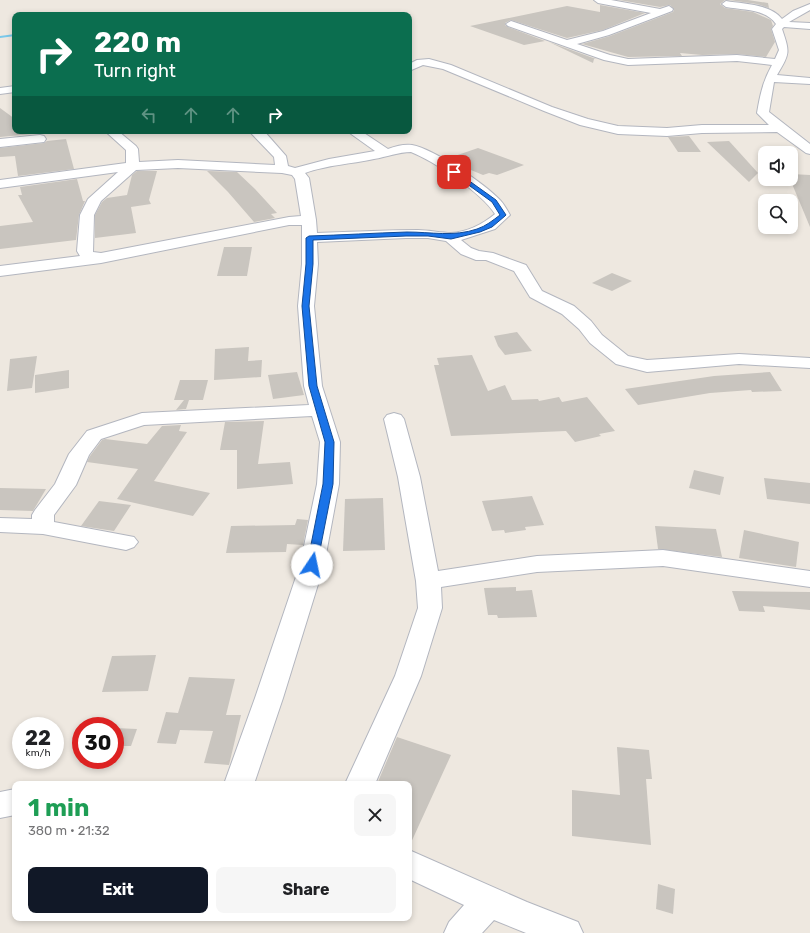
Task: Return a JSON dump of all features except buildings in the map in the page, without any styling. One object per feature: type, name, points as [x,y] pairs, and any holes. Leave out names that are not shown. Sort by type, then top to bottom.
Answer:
[{"type":"street","points":[[568,43],[612,31],[664,10],[598,0]]},
{"type":"street","points":[[726,4],[761,10],[775,16],[781,24],[810,26]]},
{"type":"street","points":[[810,7],[798,12],[777,28],[784,50],[779,63],[770,78],[766,91],[763,113],[780,128],[810,150]]},
{"type":"street","points":[[511,24],[608,58],[633,63],[718,58],[762,60],[779,63]]},
{"type":"street","points":[[412,66],[421,62],[429,62],[460,71],[517,97],[584,122],[606,128],[639,132],[667,132],[780,128]]},
{"type":"street","points":[[770,78],[810,81]]},
{"type":"street","points":[[0,91],[12,89]]},
{"type":"street","points":[[114,134],[132,150],[133,166]]},
{"type":"street","points":[[240,781],[312,565],[328,484],[330,442],[313,386],[306,306],[310,264],[309,229],[302,178],[289,171],[280,156],[258,134]]},
{"type":"street","points":[[358,134],[386,153]]},
{"type":"street","points":[[0,143],[40,139]]},
{"type":"street","points":[[0,184],[133,166],[178,164],[289,171],[411,148],[418,150],[454,172],[494,201],[503,215],[490,226],[478,231],[451,237],[428,234],[309,229],[289,221],[101,258],[0,271]]},
{"type":"street","points":[[101,258],[87,255],[87,214],[95,199],[133,166]]},
{"type":"street","points":[[451,237],[466,251],[476,255],[488,256],[520,268],[536,294],[568,310],[585,325],[596,339],[622,360],[647,366],[739,359],[810,363]]},
{"type":"street","points":[[42,527],[43,515],[65,485],[78,454],[94,435],[142,419],[321,410]]},
{"type":"street","points":[[361,781],[408,676],[430,608],[428,581],[409,477],[394,419]]},
{"type":"street","points":[[0,525],[42,527],[126,542]]},
{"type":"street","points":[[428,581],[537,564],[663,558],[810,579]]},
{"type":"street","points":[[0,806],[12,803]]},
{"type":"street","points":[[412,865],[517,914],[566,933]]},
{"type":"street","points":[[461,933],[489,901]]},
{"type":"waterway","points":[[0,37],[12,35]]},
{"type":"route","points":[[312,565],[328,484],[330,442],[313,386],[306,306],[310,264],[309,238],[406,234],[428,234],[451,237],[458,234],[478,231],[490,226],[503,215],[494,201],[454,172]]}]
